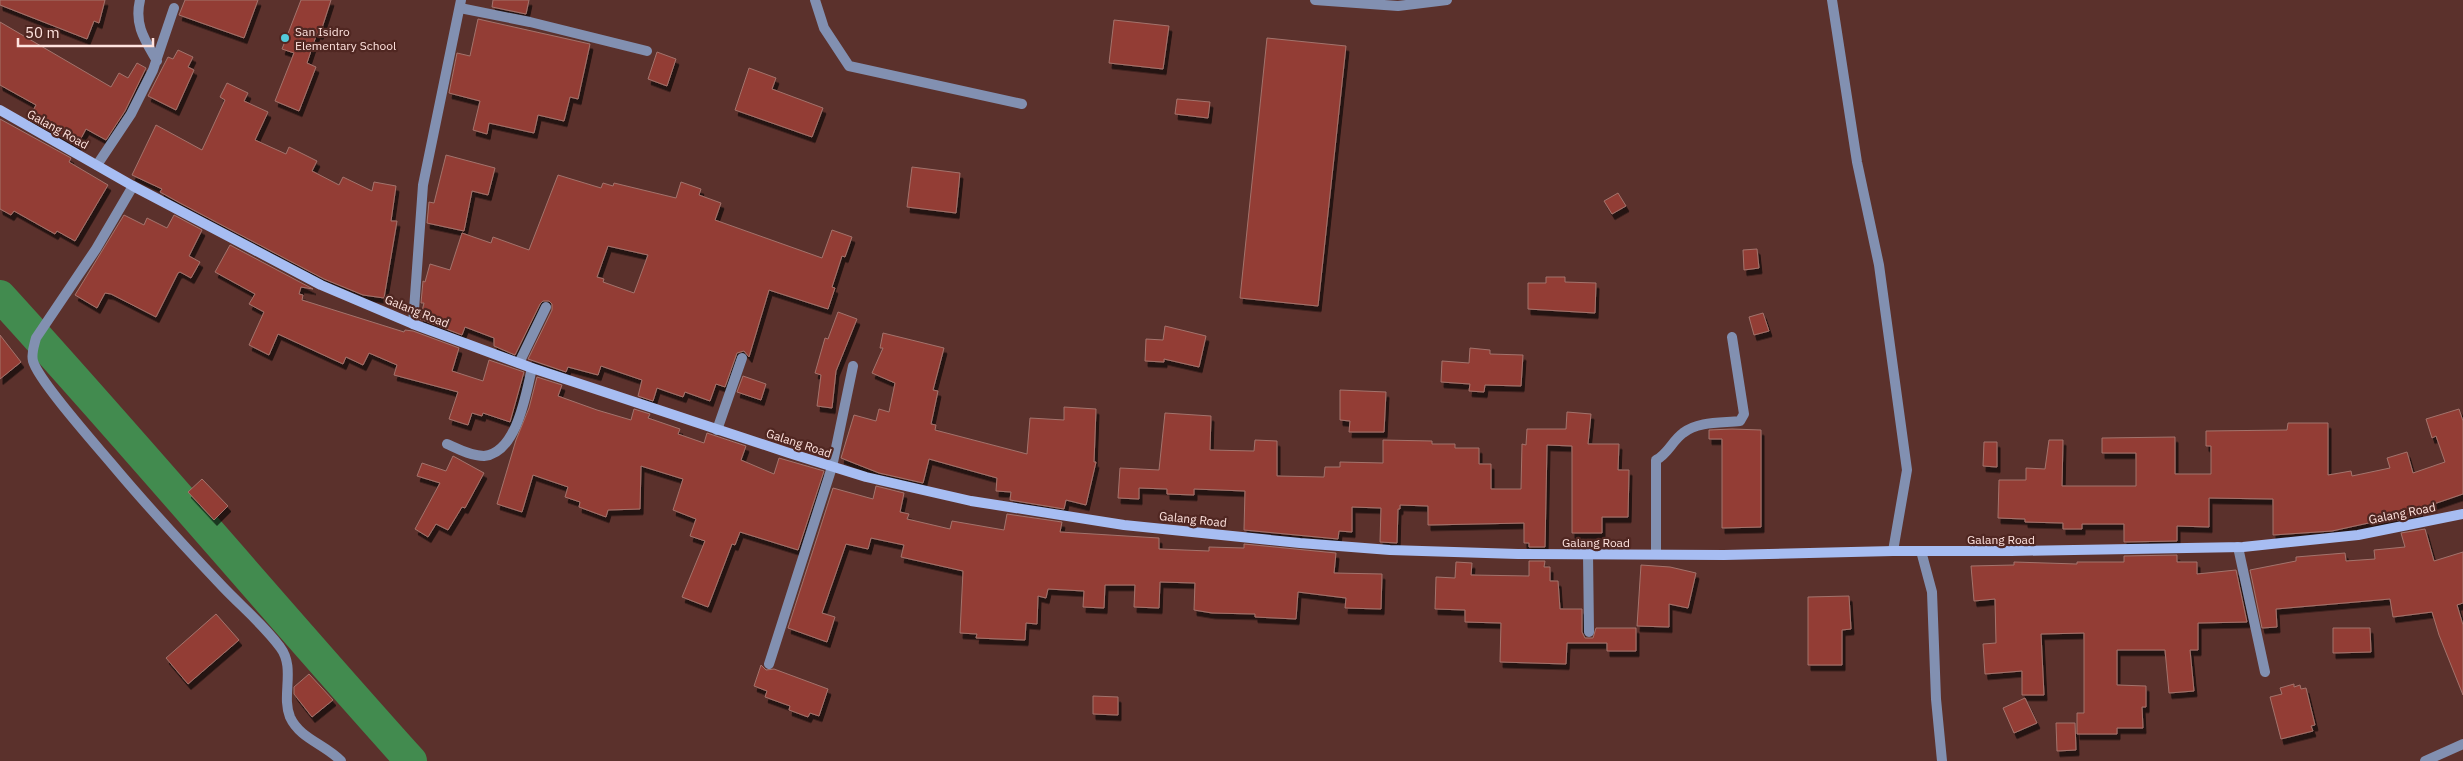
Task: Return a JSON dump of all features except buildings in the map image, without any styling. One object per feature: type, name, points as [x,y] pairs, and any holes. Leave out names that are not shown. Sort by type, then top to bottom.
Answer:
[{"type":"street","points":[[140,0],[137,13],[138,25],[157,61]]},
{"type":"street","points":[[815,0],[824,28],[849,66],[1022,104]]},
{"type":"street","points":[[1315,0],[1398,6],[1447,0]]},
{"type":"street","points":[[1832,0],[1857,162],[1879,265],[1907,470],[1893,551]]},
{"type":"street","points":[[413,324],[422,185],[461,4],[647,51]]},
{"type":"street","points":[[97,165],[130,114],[157,61],[174,8]]},
{"type":"street","name":"Galang Road","points":[[0,110],[133,186],[321,285],[413,324],[532,368],[717,430],[832,467],[935,495],[1124,525],[1390,550],[1588,554],[1724,555],[2238,547],[2358,535],[2463,514]]},
{"type":"street","points":[[133,186],[96,250],[36,338],[32,353],[33,362],[42,377],[98,449],[160,520],[281,648],[286,660],[289,677],[287,703],[289,716],[296,728],[341,761]]},
{"type":"street","points":[[520,363],[546,307]]},
{"type":"street","points":[[1656,554],[1656,460],[1664,456],[1684,432],[1698,425],[1740,420],[1744,414],[1732,337]]},
{"type":"street","points":[[717,430],[742,358]]},
{"type":"street","points":[[769,664],[832,467],[853,366]]},
{"type":"street","points":[[447,444],[476,456],[486,456],[502,447],[517,425],[532,368]]},
{"type":"street","points":[[2238,547],[2265,672]]},
{"type":"street","points":[[1921,551],[1932,592],[1936,698],[1942,761]]},
{"type":"street","points":[[1588,554],[1589,632]]},
{"type":"street","points":[[2424,761],[2463,744]]},
{"type":"waterway","points":[[0,296],[411,761]]},
{"type":"place","name":"San Isidro Elementary School","points":[[285,38]]}]
